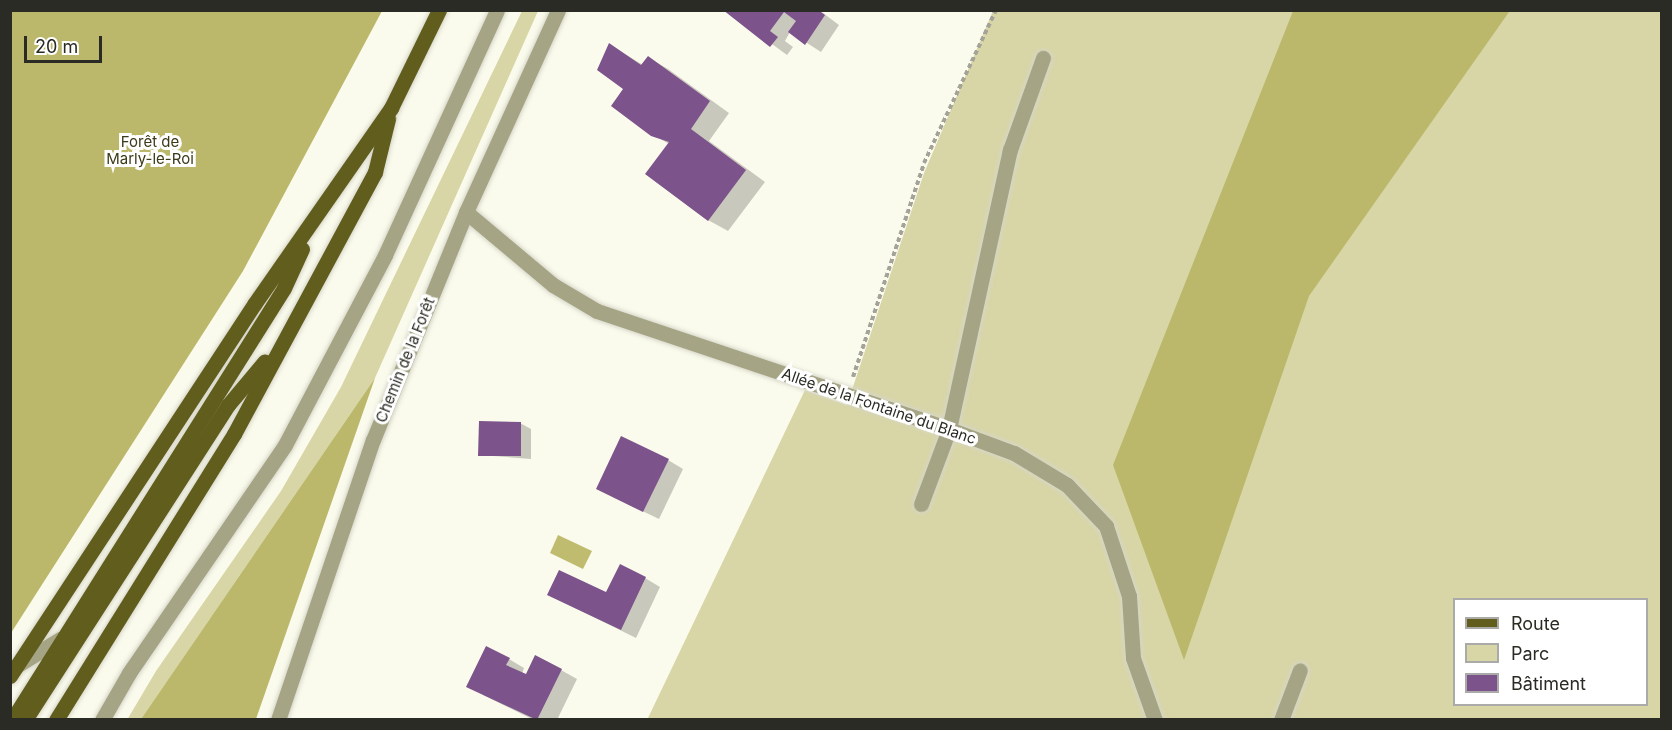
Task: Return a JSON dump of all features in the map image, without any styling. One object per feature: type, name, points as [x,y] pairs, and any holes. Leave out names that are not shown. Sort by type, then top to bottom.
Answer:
[{"type":"main road","points":[[13,671],[249,312],[391,108],[439,10]]},
{"type":"main road","points":[[56,720],[213,471],[375,172],[391,108]]},
{"type":"main road","points":[[12,720],[60,639],[284,288],[317,216]]},
{"type":"main road","points":[[25,720],[228,405],[284,339]]},
{"type":"street","points":[[102,720],[129,673],[285,445],[384,255],[497,10]]},
{"type":"street","name":"Chemin de la Forêt","points":[[278,720],[373,440],[466,212],[558,10]]},
{"type":"street","points":[[921,504],[949,429],[1010,150],[1043,58]]},
{"type":"street","name":"Allée de la Fontaine du Blanc","points":[[466,212],[553,285],[597,311],[1014,453],[1067,485],[1106,526],[1129,596],[1133,658],[1155,720]]},
{"type":"street","points":[[13,671],[60,639]]},
{"type":"street","points":[[1281,720],[1300,670]]},
{"type":"path","points":[[847,395],[924,163],[996,10]]},
{"type":"green space","name":"Forêt de Marly-le-Roi","points":[[11,10],[382,11],[243,271],[11,633]]},
{"type":"green space","points":[[1505,10],[1509,12],[1309,296],[1184,660],[1113,465],[1293,11]]},
{"type":"green space","points":[[522,11],[538,11],[375,378],[141,719],[127,720],[156,671],[281,491],[341,387]]},
{"type":"green space","points":[[993,11],[1661,11],[1661,719],[647,720],[805,390],[847,405],[924,173]]},
{"type":"green space","points":[[375,378],[256,719],[141,719]]},
{"type":"shaded area","points":[[558,535],[592,551],[583,569],[550,553]]},
{"type":"building","points":[[723,10],[818,10],[825,15],[805,45],[788,32],[796,21],[784,12],[770,31],[778,37],[770,47]]},
{"type":"building","points":[[609,43],[641,65],[648,56],[710,101],[691,129],[746,170],[708,221],[645,174],[669,142],[651,136],[611,106],[623,89],[597,70]]},
{"type":"building","points":[[479,421],[521,422],[521,456],[478,456]]},
{"type":"building","points":[[621,436],[669,459],[643,512],[596,489]]},
{"type":"building","points":[[620,564],[646,577],[621,630],[547,595],[559,570],[606,592]]},
{"type":"building","points":[[486,646],[510,658],[506,665],[526,674],[535,655],[562,669],[537,720],[466,687]]}]
